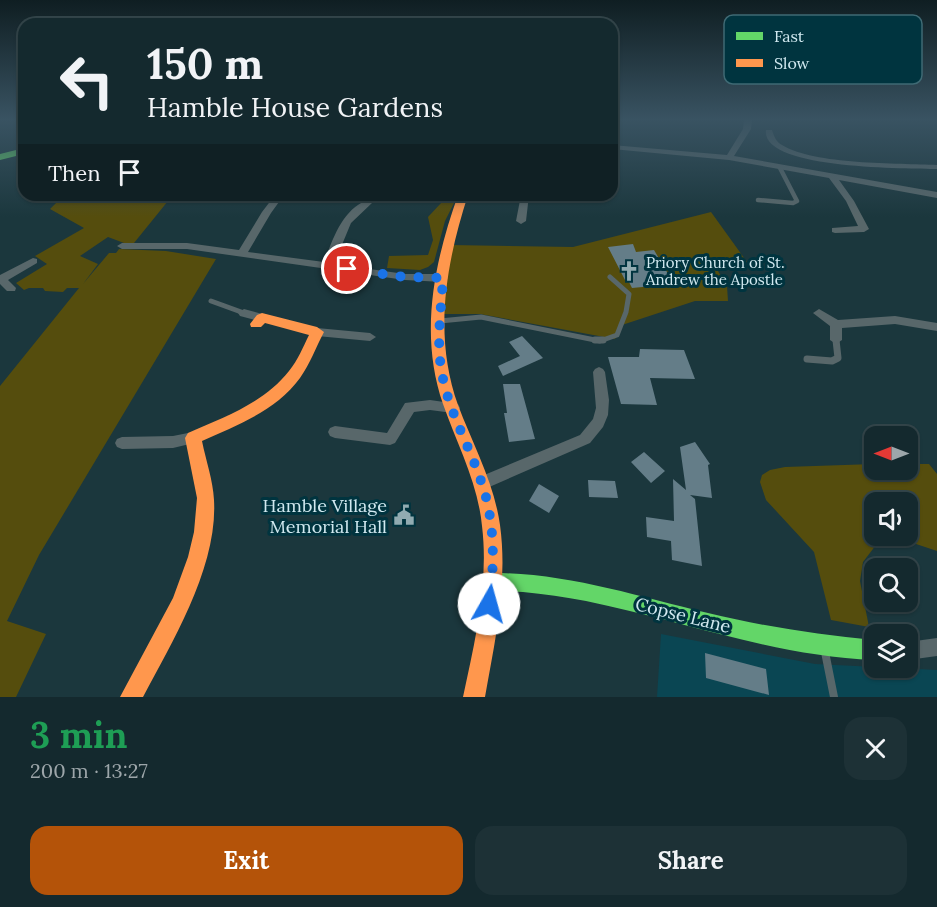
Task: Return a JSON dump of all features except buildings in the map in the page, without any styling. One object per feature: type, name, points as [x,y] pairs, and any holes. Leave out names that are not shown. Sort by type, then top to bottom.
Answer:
[{"type":"street","points":[[0,157],[18,153]]},
{"type":"street","points":[[671,153],[729,158],[937,195]]},
{"type":"street","points":[[729,158],[732,153]]},
{"type":"street","points":[[794,153],[840,161],[937,167]]},
{"type":"street","points":[[832,177],[850,201],[864,229],[836,230]]},
{"type":"street","points":[[243,252],[275,201]]},
{"type":"street","points":[[461,201],[453,224],[443,278],[439,358],[444,385],[482,483],[492,526],[493,582],[477,696]]},
{"type":"street","points":[[521,221],[524,201]]},
{"type":"street","points":[[328,266],[344,224],[353,212],[367,203]]},
{"type":"street","points":[[187,246],[195,236]]},
{"type":"street","points":[[122,246],[187,246],[243,252],[405,277],[443,278]]},
{"type":"street","points":[[11,288],[1,279],[33,261]]},
{"type":"street","points":[[244,313],[259,321],[317,332],[370,337]]},
{"type":"street","points":[[819,314],[836,324],[895,320],[937,327]]},
{"type":"street","points":[[836,324],[836,340]]},
{"type":"street","points":[[122,443],[173,442],[193,438],[248,412],[273,395],[294,375],[317,332]]},
{"type":"street","points":[[482,483],[585,439],[596,429],[604,410],[599,372]]},
{"type":"street","points":[[335,432],[390,439],[410,407],[430,405],[453,408]]},
{"type":"street","points":[[131,697],[174,620],[198,558],[206,504],[193,438]]},
{"type":"street","name":"Copse Lane","points":[[493,582],[520,580],[551,583],[687,617],[824,646],[864,649]]},
{"type":"street","points":[[918,650],[937,648]]},
{"type":"lane","points":[[758,200],[793,203],[796,201],[780,168]]},
{"type":"lane","points":[[440,321],[482,317],[600,340],[617,335],[626,312],[629,294],[610,277]]},
{"type":"lane","points":[[211,301],[244,313]]},
{"type":"lane","points":[[807,359],[832,361],[838,358],[836,340]]},
{"type":"lane","points":[[824,646],[834,697]]},
{"type":"shaded area","points":[[58,201],[168,201],[134,243],[124,243],[108,237],[80,256],[98,264],[83,284],[109,253],[116,253],[119,249],[166,251],[216,259],[39,555],[7,621],[46,634],[16,697],[0,697],[0,386],[79,288],[67,288],[63,292],[45,291],[43,288],[24,290],[16,283],[47,264],[35,256],[84,228],[50,209]]},
{"type":"shaded area","points":[[455,201],[445,221],[434,262],[420,270],[387,268],[389,256],[428,255],[433,240],[428,217],[442,202]]},
{"type":"shaded area","points":[[711,212],[747,262],[715,266],[727,286],[728,301],[695,301],[622,325],[615,339],[480,314],[442,314],[450,245],[573,247]]},
{"type":"shaded area","points":[[864,464],[864,480],[918,480],[918,464],[929,464],[937,474],[937,551],[918,545],[918,492],[864,492],[864,546],[875,546],[864,558],[860,581],[864,612],[866,612],[868,624],[864,624],[864,626],[831,620],[814,552],[766,500],[760,482],[762,475],[770,470],[785,467]]},
{"type":"shaded area","points":[[661,634],[815,664],[864,666],[864,678],[918,678],[918,669],[937,670],[937,697],[657,697]]},
{"type":"traffic: fast","points":[[0,157],[18,153]]},
{"type":"traffic: fast","points":[[493,582],[542,584],[590,592],[755,633],[802,642],[864,649]]},
{"type":"traffic: slow","points":[[461,201],[443,265],[439,290],[437,340],[445,387],[478,472],[491,525],[492,590],[474,697]]},
{"type":"traffic: slow","points":[[131,697],[179,605],[197,557],[203,532],[206,498],[193,438],[235,419],[274,396],[295,374],[317,332],[262,318],[256,324]]},
{"type":"place","name":"Priory Church of St. Andrew the Apostle","points":[[629,271]]},
{"type":"place","name":"Hamble Village Memorial Hall","points":[[404,515]]},
{"type":"route","points":[[347,269],[405,277],[443,278],[438,333],[439,358],[444,385],[482,484],[492,526],[493,582],[489,604]]}]
